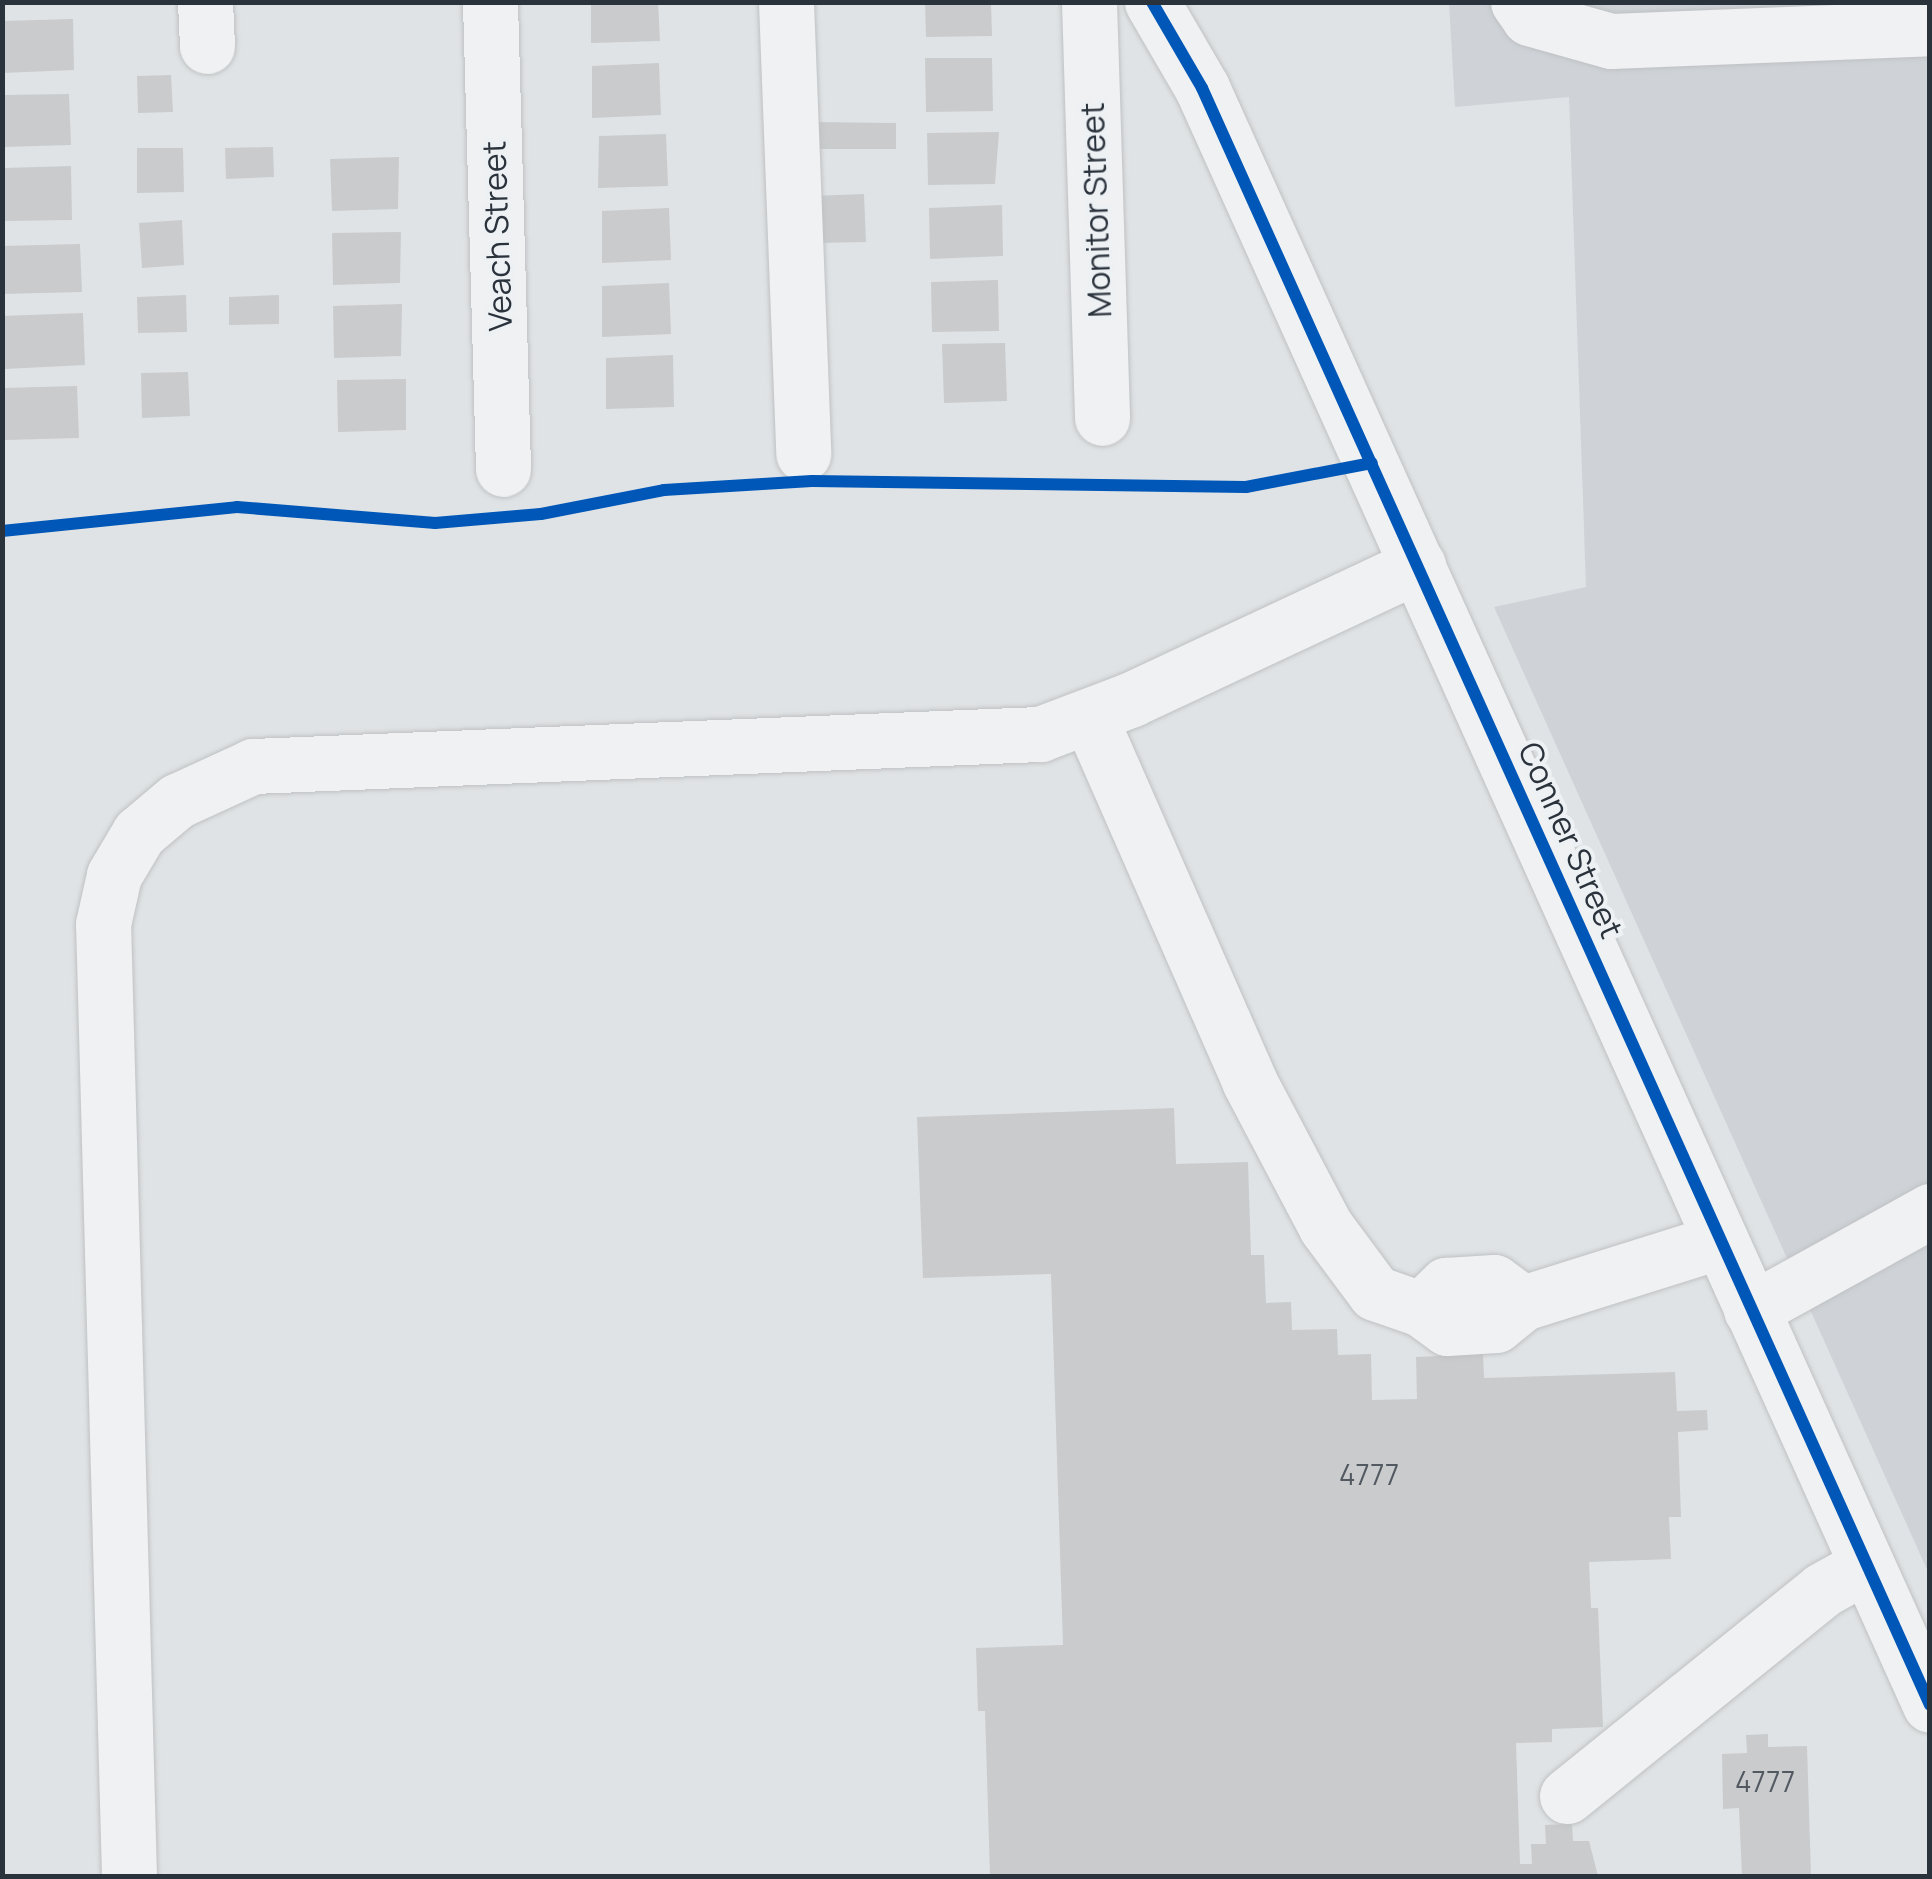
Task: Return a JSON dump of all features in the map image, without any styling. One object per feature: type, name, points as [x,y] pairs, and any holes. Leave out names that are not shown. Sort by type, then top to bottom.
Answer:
[{"type":"street","name":"Veach Street","points":[[490,2],[503,470]]},
{"type":"street","points":[[786,2],[803,454]]},
{"type":"street","name":"Monitor Street","points":[[1089,2],[1102,418]]},
{"type":"street","name":"Conner Street","points":[[1152,2],[1202,88],[1930,1705]]},
{"type":"street","points":[[1518,2],[1529,18],[1611,41],[1930,28]]},
{"type":"street","points":[[130,1876],[103,924],[114,875],[140,833],[177,801],[253,766],[1040,734],[1090,718],[1418,565]]},
{"type":"street","points":[[1090,718],[1250,1082],[1326,1227],[1375,1293],[1421,1310],[1447,1328],[1496,1325],[1523,1303],[1721,1241]]},
{"type":"street","points":[[1750,1310],[1930,1211]]},
{"type":"street","points":[[1567,1796],[1822,1590],[1867,1564]]},
{"type":"shaded area","points":[[1449,3],[1929,3],[1929,1574],[1494,607],[1586,587],[1569,97],[1455,107]]},
{"type":"building","points":[[591,2],[658,2],[660,41],[591,43]]},
{"type":"building","points":[[925,2],[991,2],[992,36],[926,37]]},
{"type":"building","points":[[73,19],[74,70],[2,73],[2,21]]},
{"type":"building","points":[[925,58],[992,58],[993,111],[926,112]]},
{"type":"building","points":[[659,63],[661,115],[592,118],[592,66]]},
{"type":"building","points":[[171,75],[173,112],[138,113],[137,76]]},
{"type":"building","points":[[69,94],[71,145],[2,147],[2,95]]},
{"type":"building","points":[[812,122],[896,123],[896,149],[812,149]]},
{"type":"building","points":[[999,132],[995,184],[928,185],[927,133]]},
{"type":"building","points":[[666,134],[668,186],[598,188],[599,136]]},
{"type":"building","points":[[273,147],[274,177],[226,179],[225,148]]},
{"type":"building","points":[[137,148],[183,148],[184,192],[137,193]]},
{"type":"building","points":[[399,157],[398,209],[332,211],[330,159]]},
{"type":"building","points":[[71,166],[72,220],[5,221],[4,168]]},
{"type":"building","points":[[864,194],[866,242],[814,243],[813,196]]},
{"type":"building","points":[[1002,205],[1003,256],[930,259],[929,208]]},
{"type":"building","points":[[669,208],[671,260],[602,263],[602,211]]},
{"type":"building","points":[[182,220],[184,265],[142,268],[139,223]]},
{"type":"building","points":[[401,232],[400,283],[333,285],[332,233]]},
{"type":"building","points":[[80,244],[82,292],[2,294],[2,246]]},
{"type":"building","points":[[998,280],[999,331],[932,332],[931,282]]},
{"type":"building","points":[[669,283],[671,334],[602,337],[602,286]]},
{"type":"building","points":[[186,295],[187,332],[138,333],[137,297]]},
{"type":"building","points":[[279,295],[279,324],[229,325],[229,297]]},
{"type":"building","points":[[402,304],[401,356],[334,358],[333,306]]},
{"type":"building","points":[[83,313],[85,365],[4,369],[2,316]]},
{"type":"building","points":[[1005,343],[1007,401],[944,403],[942,344]]},
{"type":"building","points":[[673,355],[674,407],[606,409],[606,358]]},
{"type":"building","points":[[188,372],[190,416],[142,418],[141,373]]},
{"type":"building","points":[[406,379],[406,430],[338,432],[337,380]]},
{"type":"building","points":[[77,386],[79,438],[5,440],[3,388]]},
{"type":"building","points":[[1174,1108],[1176,1164],[1248,1162],[1251,1255],[1264,1255],[1266,1303],[1291,1302],[1292,1330],[1337,1329],[1338,1355],[1371,1354],[1372,1400],[1417,1399],[1416,1357],[1483,1354],[1484,1378],[1675,1372],[1677,1411],[1707,1410],[1708,1430],[1678,1432],[1681,1517],[1669,1517],[1671,1559],[1589,1562],[1591,1608],[1598,1608],[1603,1727],[1552,1729],[1552,1742],[1516,1743],[1520,1864],[1532,1864],[1531,1844],[1546,1844],[1545,1825],[1572,1824],[1573,1841],[1589,1841],[1598,1876],[990,1876],[985,1711],[978,1711],[976,1648],[1063,1645],[1051,1274],[923,1278],[917,1117]]},
{"type":"building","points":[[1768,1734],[1768,1747],[1807,1746],[1811,1876],[1742,1876],[1739,1808],[1723,1809],[1722,1754],[1747,1753],[1746,1735]]},
{"type":"cycle path","points":[[1152,2],[1202,88],[1930,1705]]},
{"type":"cycle path","points":[[2,531],[237,507],[435,523],[541,514],[664,490],[812,481],[1246,487],[1372,463]]}]
